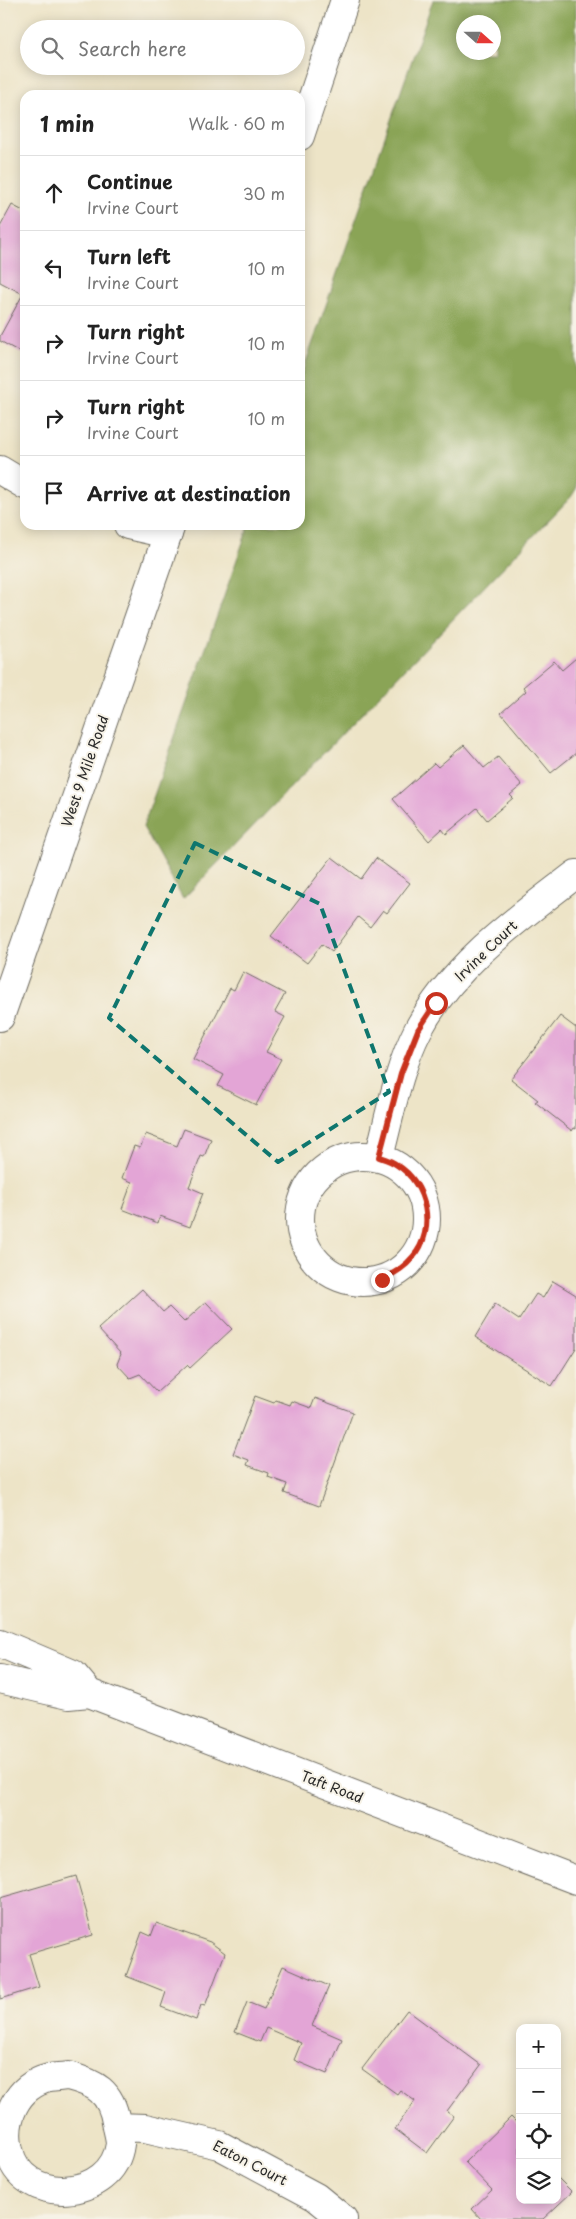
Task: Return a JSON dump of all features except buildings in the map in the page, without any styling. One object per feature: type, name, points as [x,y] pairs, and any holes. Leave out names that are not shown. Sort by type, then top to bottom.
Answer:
[{"type":"street","points":[[305,121],[345,0]]},
{"type":"street","points":[[0,470],[20,482]]},
{"type":"street","name":"West 9 Mile Road","points":[[0,1017],[169,530]]},
{"type":"street","name":"Irvine Court","points":[[379,1157],[401,1073],[418,1030],[436,1003],[464,968],[498,936],[576,874]]},
{"type":"street","points":[[358,1155],[379,1157],[398,1165],[413,1179],[423,1197],[427,1217],[424,1237],[415,1256],[400,1270],[382,1280],[363,1283],[341,1279],[322,1269],[308,1252],[300,1232],[300,1211],[306,1190],[319,1172],[336,1160],[358,1155]]},
{"type":"street","name":"Taft Road","points":[[0,1644],[72,1674],[89,1693]]},
{"type":"street","name":"Taft Road","points":[[0,1679],[68,1695],[89,1693],[576,1880]]},
{"type":"street","points":[[68,2076],[86,2081],[102,2091],[114,2107],[117,2127],[120,2144],[114,2162],[102,2176],[86,2186],[68,2191],[50,2190],[32,2182],[18,2170],[9,2154],[6,2135],[8,2116],[17,2099],[31,2086],[43,2080],[68,2076]]},
{"type":"street","name":"Eaton Court","points":[[117,2127],[145,2128],[219,2144],[316,2197],[343,2219]]},
{"type":"highlighted area","points":[[195,843],[320,904],[389,1092],[278,1162],[109,1018]]},
{"type":"green space","points":[[433,0],[576,0],[576,489],[571,497],[183,899],[143,827],[247,530],[305,530],[305,365]]},
{"type":"route","points":[[382,1280],[400,1270],[415,1256],[424,1237],[427,1217],[423,1197],[413,1179],[398,1165],[379,1157],[401,1073],[418,1030],[436,1003]]}]
